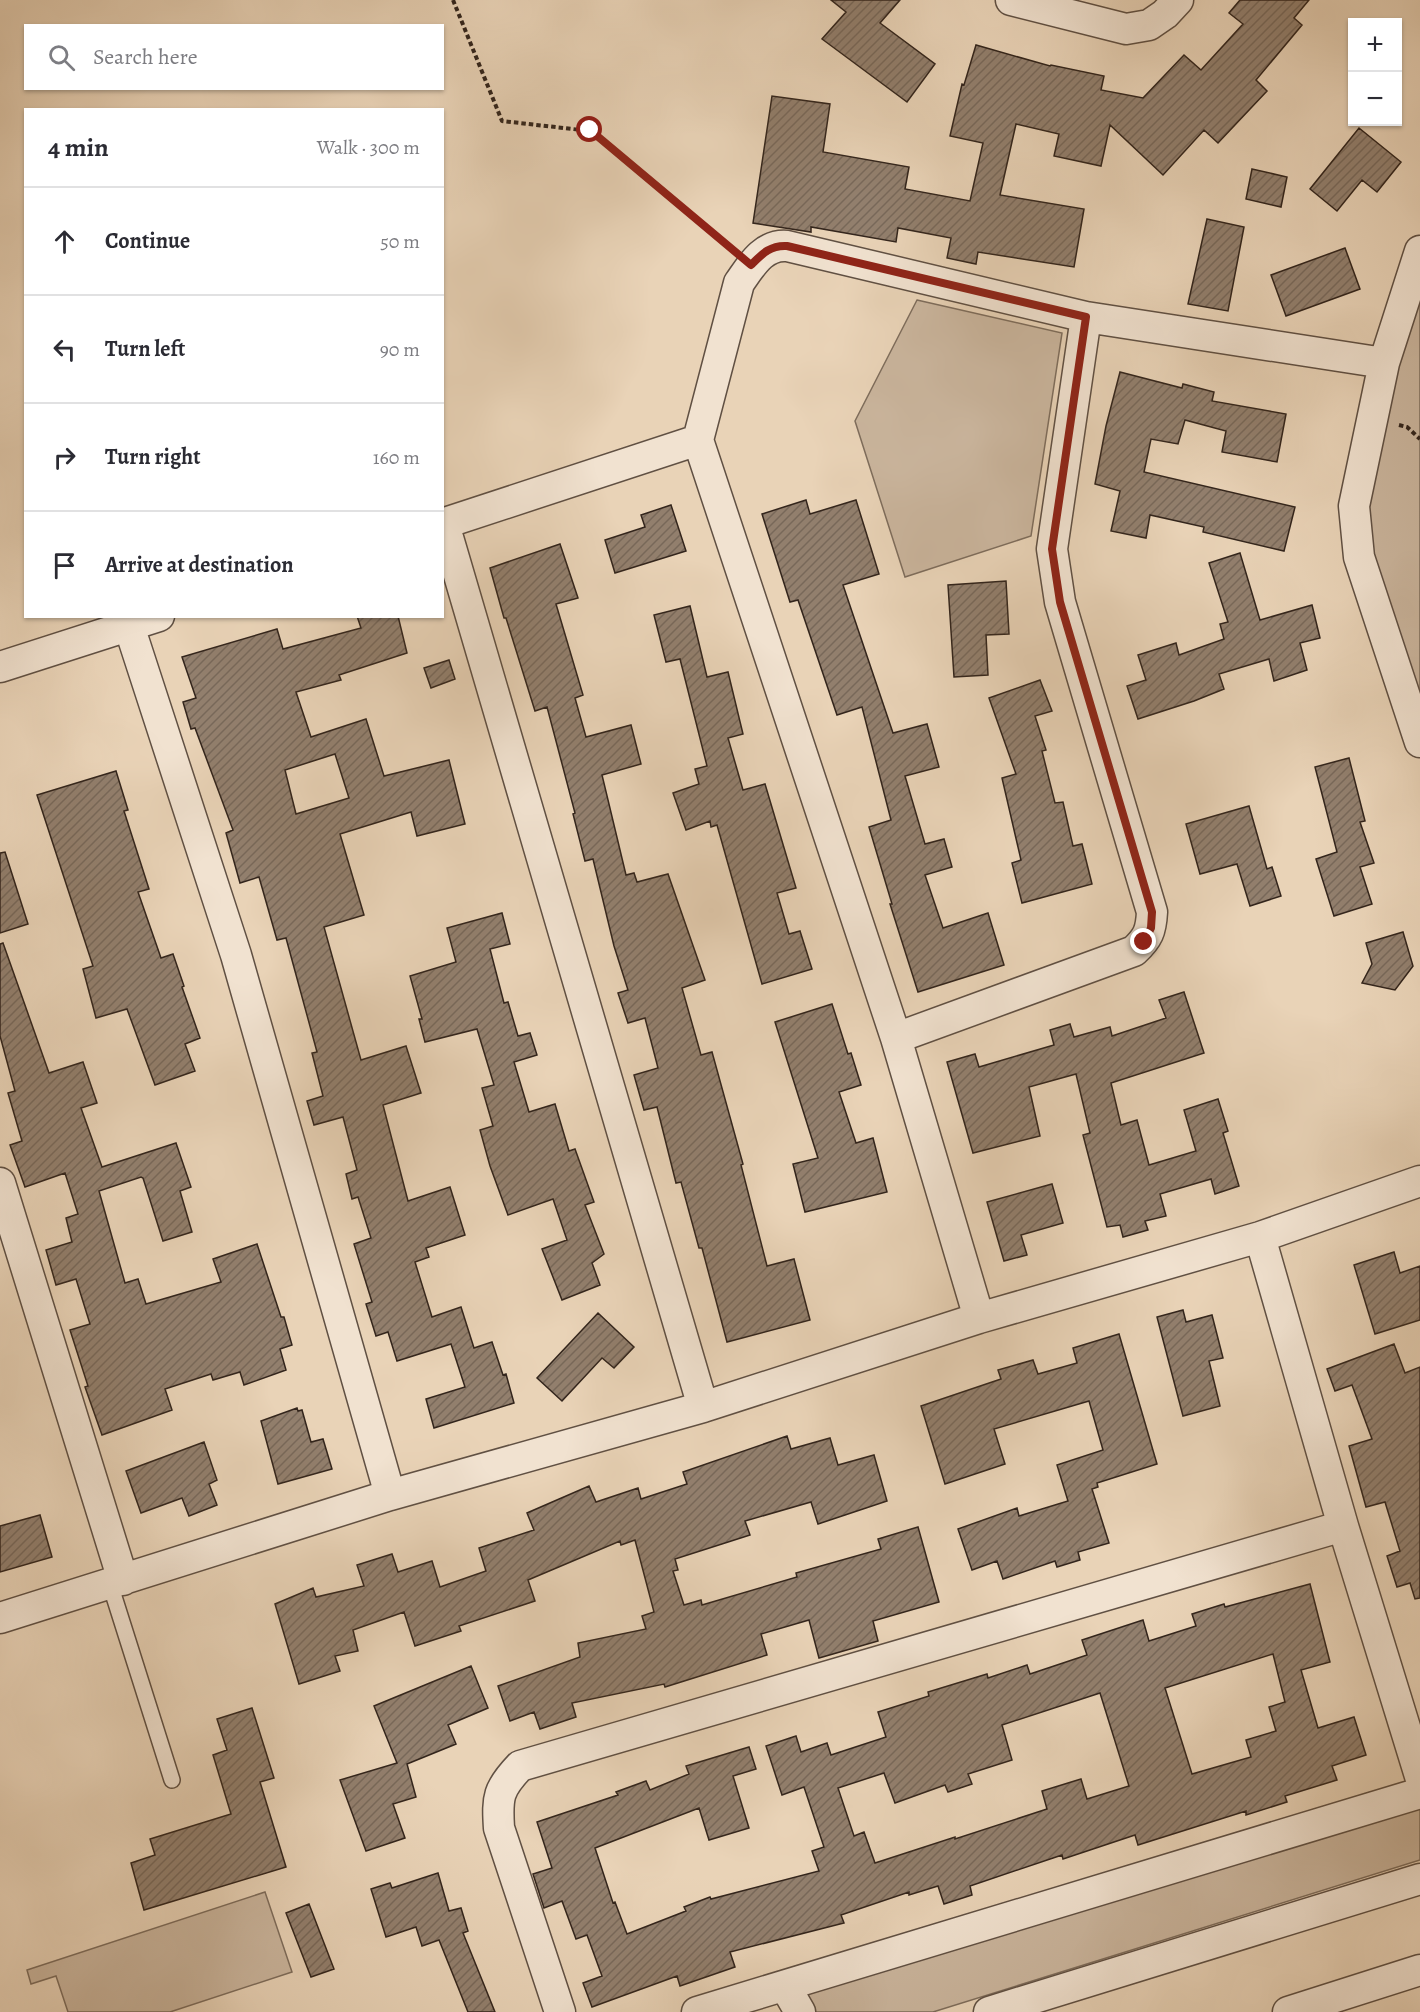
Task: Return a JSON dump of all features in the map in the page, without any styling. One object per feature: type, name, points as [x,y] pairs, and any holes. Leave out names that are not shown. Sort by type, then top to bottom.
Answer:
[{"type":"street","points":[[1011,0],[1126,29],[1149,25],[1166,14],[1178,0]]},
{"type":"street","points":[[979,1318],[896,1038],[698,440],[739,283],[751,265],[764,252],[777,246],[787,246],[1086,317],[1384,363]]},
{"type":"street","points":[[1420,251],[1384,363],[1354,506],[1359,556],[1420,742]]},
{"type":"street","points":[[896,1038],[1134,951],[1144,942],[1151,928],[1152,912],[1060,602],[1052,549],[1086,317]]},
{"type":"street","points":[[444,524],[698,440]]},
{"type":"street","points":[[444,527],[703,1407]]},
{"type":"street","points":[[0,667],[153,618]]},
{"type":"street","points":[[129,626],[236,955],[390,1495]]},
{"type":"street","points":[[0,1618],[390,1495],[703,1407],[979,1318],[1260,1237],[1420,1181]]},
{"type":"street","points":[[0,1184],[117,1582]]},
{"type":"street","points":[[1260,1237],[1343,1526],[1420,1776]]},
{"type":"street","points":[[560,2012],[499,1828],[498,1808],[503,1783],[520,1766],[1343,1526]]},
{"type":"street","points":[[697,2012],[1420,1793]]},
{"type":"street","points":[[989,2012],[1420,1879]]},
{"type":"street","points":[[1288,2012],[1420,1970]]},
{"type":"street","points":[[784,1986],[800,2012]]},
{"type":"lane","points":[[117,1582],[172,1780]]},
{"type":"path","points":[[453,0],[502,121],[590,130],[751,265]]},
{"type":"shaded area","points":[[1420,272],[1420,725],[1361,506]]},
{"type":"shaded area","points":[[917,300],[1062,333],[1031,536],[905,577],[855,421]]},
{"type":"shaded area","points":[[1417,1808],[1420,1810],[1420,1860],[933,2012],[811,2012],[800,1996]]},
{"type":"shaded area","points":[[265,1892],[292,1972],[170,2012],[68,2012],[56,1976],[31,1984],[27,1970]]},
{"type":"building","points":[[831,0],[900,0],[880,23],[935,64],[907,102],[822,39],[846,12]]},
{"type":"building","points":[[1240,0],[1309,0],[1294,18],[1302,25],[1256,80],[1267,91],[1218,143],[1204,130],[1163,175],[1110,125],[1101,166],[1054,156],[1059,134],[1016,124],[1000,195],[1084,209],[1074,267],[978,252],[976,264],[947,258],[951,238],[898,228],[896,242],[811,227],[811,232],[753,223],[772,96],[830,104],[823,152],[909,167],[905,189],[970,201],[983,143],[950,136],[962,84],[964,85],[976,45],[1050,66],[1104,76],[1101,90],[1143,98],[1184,55],[1201,70],[1243,24],[1229,13]]},
{"type":"building","points":[[1359,128],[1401,162],[1377,192],[1362,180],[1337,211],[1310,189]]},
{"type":"building","points":[[1252,169],[1287,177],[1281,207],[1246,199]]},
{"type":"building","points":[[1207,219],[1244,227],[1228,311],[1188,304]]},
{"type":"building","points":[[1345,248],[1360,289],[1286,316],[1271,275]]},
{"type":"building","points":[[1120,372],[1182,388],[1183,384],[1214,392],[1212,401],[1286,414],[1277,462],[1222,452],[1226,431],[1185,420],[1178,444],[1151,439],[1144,472],[1295,507],[1284,551],[1203,532],[1204,527],[1150,515],[1146,538],[1111,531],[1120,491],[1095,484],[1106,426]]},
{"type":"building","points":[[806,500],[810,514],[856,500],[879,574],[843,585],[893,733],[927,724],[939,767],[905,776],[925,844],[944,839],[952,867],[925,875],[943,928],[988,913],[1004,965],[918,992],[869,827],[891,820],[862,707],[837,715],[798,600],[790,602],[762,514]]},
{"type":"building","points":[[671,505],[686,551],[615,573],[605,540],[645,527],[641,515]]},
{"type":"building","points":[[560,544],[578,598],[556,604],[583,695],[575,698],[586,737],[631,725],[641,764],[602,775],[626,875],[634,873],[637,882],[668,874],[705,980],[682,988],[701,1055],[712,1052],[743,1164],[741,1165],[767,1266],[794,1259],[810,1320],[727,1342],[702,1248],[699,1248],[681,1182],[676,1183],[657,1107],[644,1110],[634,1075],[658,1068],[645,1018],[628,1023],[618,993],[628,990],[614,946],[593,859],[585,861],[547,707],[535,711],[490,568]]},
{"type":"building","points":[[1240,553],[1260,620],[1312,605],[1320,638],[1300,643],[1307,670],[1274,681],[1269,659],[1219,674],[1224,689],[1138,719],[1127,686],[1146,680],[1138,655],[1176,643],[1179,655],[1224,639],[1220,624],[1228,622],[1209,563]]},
{"type":"building","points":[[1006,581],[1009,634],[986,635],[988,675],[954,677],[948,585]]},
{"type":"building","points":[[690,606],[707,677],[728,672],[743,734],[728,738],[743,790],[765,784],[796,888],[777,893],[789,934],[800,931],[812,969],[762,984],[717,825],[711,827],[710,821],[686,830],[673,793],[699,784],[695,769],[707,766],[680,659],[666,662],[654,615]]},
{"type":"building","points":[[358,618],[398,618],[407,653],[339,675],[341,680],[296,692],[311,737],[366,719],[384,776],[449,760],[465,824],[417,836],[411,812],[340,834],[364,915],[324,927],[361,1060],[406,1046],[421,1093],[383,1105],[408,1201],[450,1187],[465,1235],[426,1248],[429,1257],[415,1262],[432,1317],[461,1307],[474,1348],[492,1342],[503,1375],[506,1374],[514,1403],[434,1428],[426,1399],[465,1387],[451,1344],[397,1361],[388,1332],[376,1336],[366,1304],[372,1302],[354,1244],[371,1238],[358,1197],[352,1199],[346,1174],[357,1170],[343,1117],[314,1125],[307,1101],[323,1096],[312,1053],[317,1052],[286,938],[277,940],[259,877],[240,883],[226,833],[233,830],[195,728],[191,729],[183,702],[196,698],[182,657],[277,629],[283,649],[361,628]],"holes":[[[335,754],[349,798],[296,814],[285,770]]]},
{"type":"building","points":[[449,660],[455,679],[431,688],[424,668]]},
{"type":"building","points":[[1040,680],[1052,711],[1035,716],[1046,750],[1042,751],[1055,803],[1063,802],[1073,846],[1082,844],[1092,884],[1022,903],[1012,863],[1021,860],[1002,778],[1016,774],[989,698]]},
{"type":"building","points":[[1349,758],[1365,821],[1360,822],[1374,863],[1360,867],[1372,904],[1334,916],[1316,859],[1337,852],[1315,767]]},
{"type":"building","points":[[116,771],[128,810],[124,811],[149,889],[138,892],[161,958],[173,954],[200,1038],[185,1044],[195,1071],[155,1085],[127,1009],[96,1018],[83,969],[93,966],[37,795]]},
{"type":"building","points":[[1249,806],[1267,869],[1272,867],[1281,896],[1250,906],[1237,864],[1200,874],[1186,824]]},
{"type":"building","points":[[5,852],[28,924],[0,933],[0,853]]},
{"type":"building","points":[[502,913],[510,944],[490,949],[504,1003],[508,1002],[518,1036],[530,1033],[537,1055],[514,1062],[529,1112],[555,1104],[569,1151],[575,1149],[594,1202],[585,1205],[604,1254],[592,1263],[600,1285],[562,1300],[542,1249],[567,1240],[553,1199],[508,1215],[490,1166],[480,1130],[493,1126],[482,1088],[494,1085],[477,1029],[425,1042],[419,1019],[422,1019],[410,976],[456,962],[447,928]]},
{"type":"building","points":[[1403,932],[1413,966],[1395,990],[1362,983],[1372,964],[1366,943]]},
{"type":"building","points":[[3,943],[49,1073],[83,1062],[97,1103],[81,1108],[102,1167],[176,1143],[191,1187],[180,1191],[192,1232],[163,1241],[141,1177],[99,1191],[125,1283],[138,1279],[146,1304],[221,1282],[213,1259],[257,1244],[292,1345],[280,1349],[286,1370],[244,1385],[240,1372],[213,1380],[211,1374],[165,1389],[172,1410],[102,1435],[85,1387],[88,1386],[70,1330],[90,1324],[76,1279],[56,1285],[46,1250],[72,1242],[66,1218],[78,1214],[65,1173],[25,1187],[10,1145],[22,1141],[8,1093],[15,1091],[0,1036],[0,944]]},
{"type":"building","points":[[1184,992],[1204,1053],[1111,1083],[1121,1125],[1137,1120],[1149,1165],[1196,1151],[1184,1110],[1218,1099],[1228,1131],[1223,1133],[1239,1186],[1215,1194],[1211,1179],[1160,1194],[1166,1216],[1145,1221],[1148,1230],[1123,1237],[1120,1225],[1107,1227],[1083,1135],[1090,1133],[1076,1074],[1029,1087],[1040,1136],[973,1153],[947,1062],[975,1054],[979,1067],[1054,1045],[1050,1030],[1070,1024],[1074,1037],[1110,1027],[1112,1036],[1166,1018],[1159,1000]]},
{"type":"building","points":[[832,1004],[861,1085],[839,1092],[856,1143],[873,1138],[887,1192],[805,1212],[793,1164],[818,1158],[775,1022]]},
{"type":"building","points":[[1052,1184],[1063,1223],[1021,1235],[1027,1255],[1004,1261],[987,1202]]},
{"type":"building","points":[[1394,1252],[1400,1273],[1420,1266],[1420,1320],[1375,1334],[1354,1265]]},
{"type":"building","points":[[1183,1310],[1186,1322],[1212,1315],[1223,1358],[1209,1361],[1220,1406],[1183,1416],[1157,1317]]},
{"type":"building","points":[[598,1313],[634,1347],[614,1368],[602,1358],[562,1401],[537,1378]]},
{"type":"building","points":[[1119,1334],[1157,1464],[1097,1483],[1098,1487],[1092,1489],[1109,1543],[1078,1552],[1080,1560],[1057,1567],[1055,1561],[1003,1579],[997,1561],[972,1570],[958,1529],[1017,1508],[1019,1516],[1068,1501],[1057,1465],[1103,1450],[1089,1401],[994,1429],[1005,1464],[945,1484],[921,1406],[1001,1379],[998,1370],[1033,1360],[1038,1374],[1077,1363],[1073,1348]]},
{"type":"building","points":[[1394,1344],[1405,1373],[1420,1367],[1420,1598],[1415,1599],[1410,1583],[1397,1587],[1387,1556],[1400,1551],[1385,1502],[1366,1507],[1349,1446],[1372,1439],[1352,1385],[1335,1391],[1327,1369]]},
{"type":"building","points":[[297,1408],[298,1411],[302,1410],[311,1442],[323,1439],[332,1469],[278,1484],[261,1421]]},
{"type":"building","points":[[787,1436],[791,1449],[830,1438],[838,1465],[874,1455],[887,1501],[818,1524],[811,1502],[745,1521],[750,1535],[675,1559],[678,1570],[673,1571],[684,1605],[701,1600],[702,1605],[797,1577],[796,1573],[881,1549],[878,1539],[918,1527],[939,1602],[873,1621],[878,1641],[819,1658],[809,1620],[761,1634],[767,1655],[665,1687],[664,1684],[572,1703],[576,1717],[540,1729],[534,1712],[510,1721],[498,1686],[580,1657],[578,1643],[646,1629],[642,1616],[654,1612],[635,1540],[621,1545],[620,1541],[528,1580],[535,1601],[459,1626],[461,1631],[415,1646],[404,1612],[353,1630],[358,1651],[335,1656],[340,1671],[299,1684],[275,1604],[313,1588],[316,1597],[364,1586],[357,1565],[392,1554],[398,1572],[432,1561],[440,1587],[486,1571],[479,1548],[534,1530],[527,1513],[589,1486],[596,1502],[638,1488],[641,1499],[687,1484],[683,1472]]},
{"type":"building","points":[[204,1442],[217,1480],[209,1484],[217,1505],[189,1516],[182,1498],[141,1513],[126,1471]]},
{"type":"building","points":[[40,1515],[52,1557],[0,1572],[0,1526]]},
{"type":"building","points":[[1310,1584],[1330,1662],[1301,1670],[1318,1728],[1354,1717],[1366,1755],[1332,1766],[1337,1780],[1285,1796],[1287,1802],[1246,1815],[1246,1811],[1138,1845],[1135,1835],[1063,1859],[1062,1855],[970,1886],[972,1895],[944,1904],[938,1886],[909,1895],[909,1892],[841,1915],[844,1923],[730,1952],[735,1967],[680,1986],[677,1976],[592,2007],[583,1983],[602,1976],[587,1935],[576,1939],[562,1901],[544,1908],[533,1874],[552,1868],[537,1822],[618,1795],[616,1792],[646,1781],[650,1790],[689,1774],[686,1766],[749,1747],[756,1769],[733,1776],[749,1828],[709,1840],[699,1808],[595,1848],[613,1903],[615,1902],[627,1934],[686,1911],[684,1907],[710,1897],[711,1899],[819,1871],[812,1851],[824,1847],[804,1787],[782,1795],[766,1746],[796,1736],[801,1752],[827,1743],[831,1755],[886,1737],[878,1712],[929,1696],[928,1692],[987,1674],[988,1678],[1027,1665],[1030,1674],[1087,1655],[1082,1640],[1143,1620],[1149,1641],[1196,1626],[1192,1614],[1224,1604],[1225,1607]],"holes":[[[1273,1654],[1285,1702],[1269,1707],[1276,1731],[1246,1740],[1251,1757],[1192,1774],[1165,1688]],[[1100,1693],[1129,1786],[1087,1799],[1081,1779],[1042,1791],[1047,1809],[875,1863],[864,1832],[854,1836],[838,1788],[884,1773],[895,1803],[945,1785],[948,1792],[972,1784],[968,1774],[1012,1760],[1002,1725]]]},
{"type":"building","points":[[471,1666],[488,1708],[448,1725],[456,1744],[407,1764],[416,1797],[393,1804],[405,1838],[366,1851],[340,1780],[397,1763],[374,1706]]},
{"type":"building","points":[[252,1708],[274,1778],[260,1782],[286,1867],[144,1910],[131,1863],[155,1855],[150,1839],[231,1814],[213,1755],[227,1750],[217,1719]]},
{"type":"building","points":[[438,1873],[449,1911],[461,1908],[468,1931],[463,1933],[495,2012],[468,2012],[439,1940],[422,1946],[416,1927],[386,1937],[371,1889],[390,1883],[392,1888]]},
{"type":"building","points":[[309,1904],[334,1969],[311,1977],[286,1913]]},
{"type":"route","points":[[590,130],[751,265],[764,252],[777,246],[787,246],[1086,317],[1052,549],[1060,602],[1152,912],[1151,928],[1144,942]]}]
